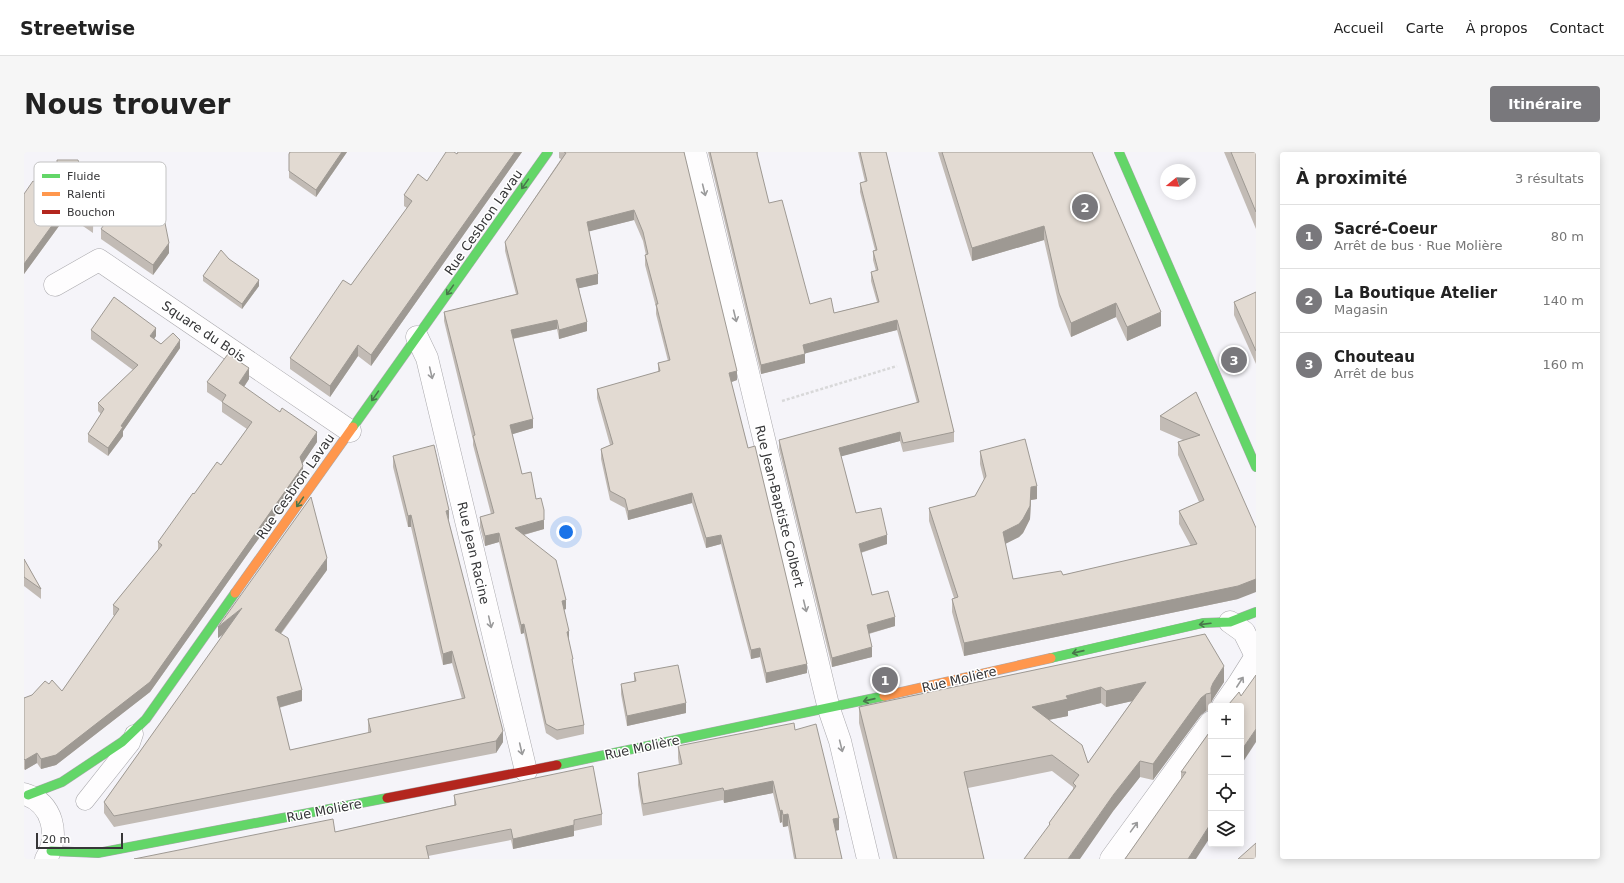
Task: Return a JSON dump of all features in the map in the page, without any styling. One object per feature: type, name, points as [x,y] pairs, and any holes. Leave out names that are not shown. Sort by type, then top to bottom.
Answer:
[{"type":"street","name":"Rue Cesbron Lavau","points":[[26,794],[62,782],[122,742],[146,719],[548,152]]},
{"type":"street","name":"Rue Jean-Baptiste Colbert","points":[[695,152],[829,709],[840,741],[868,859]]},
{"type":"street","points":[[1119,152],[1256,467]]},
{"type":"street","name":"Square du Bois","points":[[55,285],[100,260],[350,431]]},
{"type":"street","name":"Rue Jean Racine","points":[[417,337],[427,358],[526,771]]},
{"type":"street","name":"Rue Molière","points":[[49,855],[98,853],[526,771],[829,709],[1203,623],[1230,622],[1256,612]]},
{"type":"street","points":[[1225,703],[1240,683],[1256,656],[1244,632],[1230,622]]},
{"type":"street","points":[[1111,859],[1208,726]]},
{"type":"street","points":[[26,794],[39,802],[48,814],[53,825],[54,838],[49,855]]},
{"type":"lane","points":[[85,801],[131,743],[135,730]]},
{"type":"path","points":[[757,409],[897,366]]},
{"type":"building","points":[[290,152],[342,152],[316,190],[289,171]]},
{"type":"building","points":[[446,152],[454,152],[457,154],[458,152],[515,152],[371,355],[358,345],[330,386],[290,358],[343,280],[351,285],[412,201],[404,195],[418,174],[427,181]]},
{"type":"building","points":[[564,152],[684,152],[737,371],[729,373],[748,448],[755,446],[807,664],[766,673],[760,648],[751,650],[721,535],[706,538],[692,493],[628,511],[625,499],[610,491],[601,449],[613,444],[597,389],[660,371],[658,363],[670,360],[656,304],[658,304],[645,255],[648,254],[643,232],[634,210],[587,222],[598,274],[576,279],[587,322],[559,330],[557,320],[511,330],[533,419],[510,425],[522,474],[531,472],[536,499],[541,498],[544,510],[544,520],[515,528],[556,560],[566,600],[562,601],[569,631],[567,632],[584,725],[557,730],[546,724],[524,624],[521,625],[499,533],[485,536],[480,517],[494,513],[473,436],[475,435],[444,312],[518,294],[505,242],[566,153]]},
{"type":"building","points":[[710,152],[757,152],[769,203],[782,200],[810,304],[831,298],[834,313],[879,302],[871,272],[878,270],[873,251],[877,250],[860,183],[867,181],[860,152],[886,152],[954,432],[903,443],[900,432],[839,448],[856,513],[881,508],[887,535],[859,544],[872,595],[888,591],[895,617],[867,625],[872,647],[832,658],[779,440],[919,402],[897,320],[803,345],[805,354],[761,365]]},
{"type":"building","points":[[942,152],[1092,152],[1161,312],[1127,327],[1116,303],[1071,323],[1059,293],[1044,226],[972,248]]},
{"type":"building","points":[[1231,152],[1256,152],[1256,212]]},
{"type":"building","points":[[57,160],[78,160],[79,162],[57,162]]},
{"type":"building","points":[[33,181],[34,226],[52,226],[24,264],[24,194]]},
{"type":"building","points":[[103,226],[166,226],[169,243],[153,265],[101,229]]},
{"type":"building","points":[[221,250],[229,259],[259,280],[242,304],[203,276]]},
{"type":"building","points":[[1256,292],[1256,351],[1234,302]]},
{"type":"building","points":[[114,297],[156,328],[150,336],[161,344],[173,333],[180,340],[121,426],[123,427],[108,448],[88,434],[104,409],[98,403],[138,365],[91,330]]},
{"type":"building","points":[[228,354],[249,368],[239,383],[280,412],[282,408],[317,432],[300,457],[303,466],[150,682],[56,755],[41,759],[37,753],[25,760],[24,698],[32,695],[45,681],[49,684],[52,680],[62,691],[119,609],[113,605],[162,545],[158,542],[193,493],[194,494],[217,462],[221,465],[252,422],[222,402],[226,395],[207,382]]},
{"type":"building","points":[[1196,392],[1256,528],[1256,579],[1238,586],[964,643],[952,599],[958,597],[929,508],[975,496],[986,476],[980,451],[1025,439],[1037,486],[1031,487],[1030,506],[1023,519],[1019,524],[1003,532],[1013,579],[1061,571],[1063,575],[1197,544],[1179,511],[1204,500],[1178,442],[1200,435],[1160,416]]},
{"type":"building","points":[[434,445],[449,510],[446,511],[503,731],[496,741],[114,816],[104,802],[242,608],[218,627],[311,497],[327,558],[275,630],[288,638],[302,690],[277,697],[290,750],[371,732],[368,719],[465,698],[452,651],[443,654],[411,515],[408,516],[393,456]]},
{"type":"building","points":[[24,559],[41,589],[24,577]]},
{"type":"building","points":[[1205,634],[1224,666],[1213,683],[1211,693],[1206,694],[1201,698],[1153,764],[1140,761],[1114,794],[1068,859],[1024,859],[1076,786],[1073,783],[1079,775],[1052,755],[964,772],[984,859],[897,859],[859,707]],"holes":[[[1146,682],[1088,763],[1082,745],[1032,707],[1068,699],[1066,696],[1101,687],[1106,691]]]},
{"type":"building","points":[[678,665],[686,703],[627,716],[621,684],[636,681],[634,673]]},
{"type":"building","points":[[1256,675],[1256,729],[1244,747],[1244,703],[1230,703],[1239,692],[1241,696]]},
{"type":"building","points":[[794,723],[795,730],[816,724],[839,818],[833,819],[842,859],[796,859],[788,814],[783,815],[782,810],[780,811],[773,781],[724,791],[723,788],[643,804],[638,773],[682,764],[678,746]]},
{"type":"building","points":[[1208,734],[1208,828],[1188,859],[1125,859],[1186,772],[1181,772]]},
{"type":"building","points":[[593,766],[602,814],[574,820],[574,825],[513,839],[511,829],[426,846],[429,859],[134,859],[333,819],[335,832],[456,805],[454,795]]},
{"type":"building","points":[[1256,843],[1256,859],[1238,859]]},
{"type":"traffic: fast","points":[[353,427],[548,152]]},
{"type":"traffic: fast","points":[[1119,152],[1256,467]]},
{"type":"traffic: fast","points":[[28,795],[62,782],[122,742],[146,719],[235,593]]},
{"type":"traffic: fast","points":[[1051,658],[1203,623],[1230,622],[1256,612]]},
{"type":"traffic: fast","points":[[557,765],[884,696]]},
{"type":"traffic: fast","points":[[51,851],[98,853],[387,798]]},
{"type":"traffic: slow","points":[[235,593],[353,427]]},
{"type":"traffic: slow","points":[[884,696],[1051,658]]},
{"type":"traffic: jam","points":[[387,798],[557,765]]},
{"type":"place","name":"La Boutique Atelier","points":[[1085,207]]},
{"type":"place","name":"Chouteau","points":[[1234,360]]},
{"type":"place","name":"Sacré-Coeur","points":[[885,680]]}]
